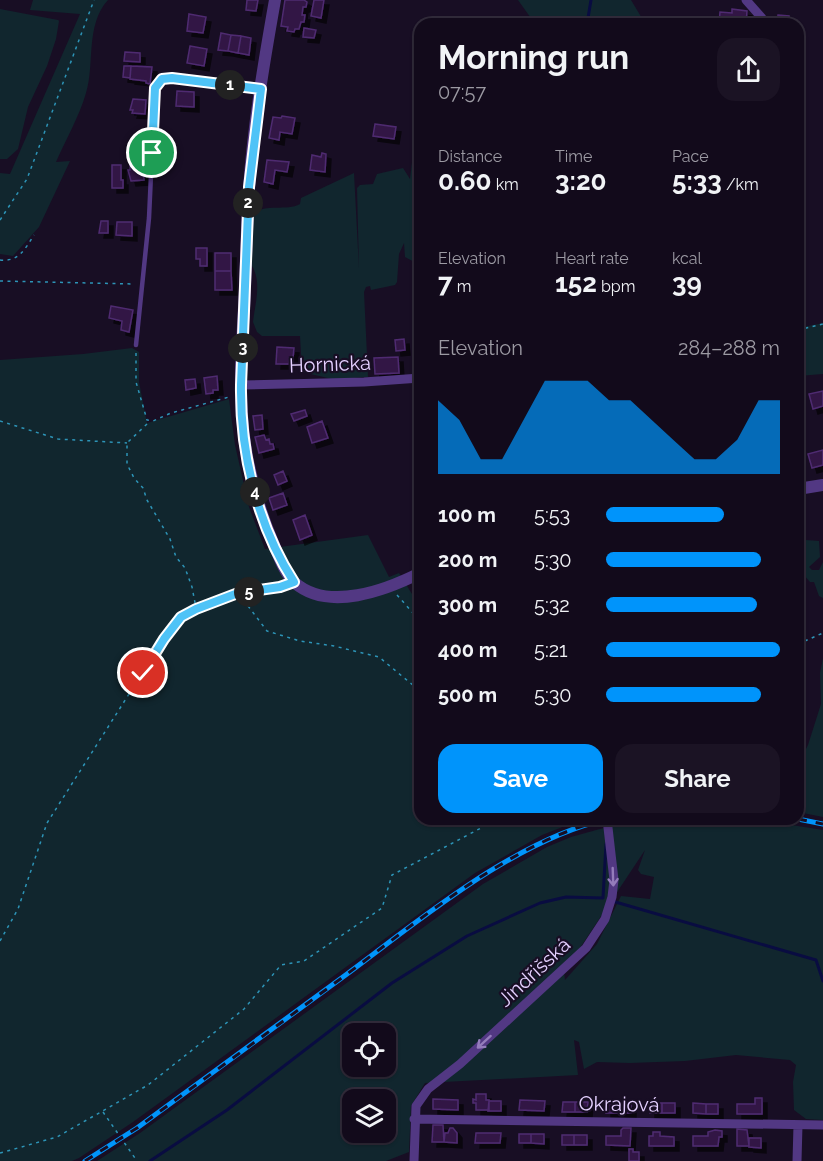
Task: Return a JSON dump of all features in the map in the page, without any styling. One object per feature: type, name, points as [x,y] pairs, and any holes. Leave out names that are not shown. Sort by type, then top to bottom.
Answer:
[{"type":"street","points":[[274,0],[249,187],[241,385],[244,440],[255,490],[266,526],[281,562],[294,582],[316,595],[341,597],[366,594],[391,587],[414,576]]},
{"type":"street","points":[[746,0],[762,18]]},
{"type":"street","name":"Hornická","points":[[241,385],[414,378]]},
{"type":"street","points":[[804,488],[823,485]]},
{"type":"street","name":"Jindřišská","points":[[414,1119],[416,1106],[428,1089],[468,1057],[586,948],[605,919],[612,897],[614,880],[609,825]]},
{"type":"street","points":[[414,1119],[414,1161]]},
{"type":"street","name":"Okrajová","points":[[414,1119],[823,1125]]},
{"type":"street","points":[[797,1161],[798,1125]]},
{"type":"lane","points":[[136,345],[149,218],[155,88],[162,79],[172,78],[261,89]]},
{"type":"path","points":[[0,220],[27,179],[94,0]]},
{"type":"path","points":[[0,260],[9,261],[20,256],[34,235]]},
{"type":"path","points":[[0,281],[141,285]]},
{"type":"path","points":[[804,329],[823,324]]},
{"type":"path","points":[[136,345],[136,382],[147,420],[153,421],[171,413],[223,399]]},
{"type":"path","points":[[0,421],[58,439],[127,443]]},
{"type":"path","points":[[147,424],[127,443],[127,464],[134,478],[143,488],[147,500],[163,525],[176,557],[184,568],[192,587],[196,609]]},
{"type":"path","points":[[0,941],[18,909],[47,823],[164,639],[181,617],[238,593],[280,587],[294,582]]},
{"type":"path","points":[[391,587],[414,614]]},
{"type":"path","points":[[238,593],[267,632],[379,657],[414,686]]},
{"type":"path","points":[[804,641],[823,633]]},
{"type":"path","points":[[0,1153],[57,1137],[148,1085],[244,1009],[281,964],[304,962],[382,908],[392,875],[487,825]]},
{"type":"path","points":[[103,1111],[136,1161]]},
{"type":"shaded area","points":[[33,0],[108,0],[96,21],[93,33],[86,93],[56,162],[70,161],[39,227],[13,256],[0,254],[0,173],[10,174],[80,14],[30,10]]},
{"type":"shaded area","points":[[518,0],[631,0],[642,18],[531,18]]},
{"type":"shaded area","points":[[0,9],[59,21],[47,66],[28,107],[18,149],[7,159],[0,159]]},
{"type":"shaded area","points":[[414,161],[414,262],[405,257],[404,243],[399,254],[395,285],[371,290],[370,286],[366,287],[364,292],[368,377],[332,379],[302,372],[300,336],[262,336],[257,332],[253,322],[257,279],[252,266],[252,216],[262,209],[300,204],[301,198],[354,173],[359,269],[357,188],[360,185],[373,184],[377,174],[403,168],[410,179],[412,162]]},
{"type":"shaded area","points":[[823,323],[823,374],[804,376],[804,327]]},
{"type":"shaded area","points":[[132,348],[139,352],[139,382],[147,423],[229,399],[235,445],[249,507],[265,549],[368,535],[389,577],[399,573],[414,597],[414,825],[568,825],[542,835],[475,873],[133,1122],[79,1158],[72,1161],[0,1161],[0,360]]},
{"type":"shaded area","points":[[804,541],[819,541],[820,557],[809,567],[812,570],[819,570],[823,562],[823,598],[819,596],[814,582],[810,582],[804,575]]},
{"type":"shaded area","points":[[823,658],[823,817],[804,813],[804,751],[821,704],[820,673]]},
{"type":"shaded area","points":[[614,825],[792,825],[823,830],[823,1120],[806,1119],[794,1110],[793,1082],[796,1065],[790,1060],[736,1055],[685,1061],[597,1062],[584,1069],[579,1042],[574,1040],[578,1075],[425,1083],[411,1106],[409,1152],[386,1161],[97,1161],[140,1133],[483,884],[547,847],[571,837]],"holes":[[[645,850],[638,870],[641,874],[654,877],[650,899],[621,896],[597,944],[565,980],[564,972]]]},
{"type":"building","points":[[247,0],[258,0],[256,11],[246,10]]},
{"type":"building","points":[[285,0],[307,2],[306,7],[303,7],[304,22],[301,22],[299,29],[295,29],[294,32],[287,31],[288,27],[281,26]]},
{"type":"building","points":[[314,0],[324,0],[321,18],[311,16]]},
{"type":"building","points":[[732,9],[747,11],[746,18],[720,18],[720,12],[732,13]]},
{"type":"building","points":[[189,14],[206,17],[203,33],[187,31]]},
{"type":"building","points":[[778,15],[789,16],[789,18],[778,18]]},
{"type":"building","points":[[304,28],[316,30],[314,38],[303,37]]},
{"type":"building","points":[[221,33],[231,35],[228,51],[218,50]]},
{"type":"building","points":[[231,35],[241,36],[238,53],[228,51]]},
{"type":"building","points":[[241,36],[251,38],[249,55],[238,53]]},
{"type":"building","points":[[190,46],[207,49],[204,66],[187,63]]},
{"type":"building","points":[[125,52],[140,53],[140,62],[124,61]]},
{"type":"building","points":[[124,66],[131,66],[130,78],[123,77]]},
{"type":"building","points":[[131,66],[152,67],[150,84],[146,81],[130,79]]},
{"type":"building","points":[[177,91],[194,92],[194,107],[176,106]]},
{"type":"building","points":[[133,99],[146,100],[145,114],[132,113],[133,110],[130,110]]},
{"type":"building","points":[[282,116],[295,118],[292,134],[280,132],[279,140],[269,138],[273,117],[281,118]]},
{"type":"building","points":[[375,124],[396,127],[394,139],[373,136]]},
{"type":"building","points":[[322,153],[326,154],[325,172],[310,170],[312,155],[321,157]]},
{"type":"building","points":[[267,160],[289,162],[287,172],[275,170],[273,184],[264,182]]},
{"type":"building","points":[[112,165],[121,165],[123,188],[112,188]]},
{"type":"building","points":[[130,165],[143,165],[144,180],[131,181],[128,170],[130,170]]},
{"type":"building","points":[[101,221],[108,221],[108,233],[99,233]]},
{"type":"building","points":[[117,222],[132,222],[132,236],[116,235]]},
{"type":"building","points":[[196,248],[207,248],[207,266],[200,266],[200,259],[196,259]]},
{"type":"building","points":[[215,253],[231,253],[231,271],[215,271]]},
{"type":"building","points":[[215,271],[231,271],[232,290],[215,290]]},
{"type":"building","points":[[111,306],[133,310],[129,332],[121,330],[122,321],[109,318]]},
{"type":"building","points":[[404,339],[405,350],[396,351],[395,340]]},
{"type":"building","points":[[277,347],[294,348],[293,358],[289,358],[289,364],[276,364]]},
{"type":"building","points":[[398,357],[399,373],[375,374],[374,358]]},
{"type":"building","points":[[217,376],[218,390],[206,394],[204,378]]},
{"type":"building","points":[[195,379],[196,388],[186,390],[185,380]]},
{"type":"building","points":[[823,391],[823,406],[813,409],[809,394]]},
{"type":"building","points":[[305,410],[307,416],[294,421],[291,414]]},
{"type":"building","points":[[262,415],[263,429],[255,430],[253,416]]},
{"type":"building","points":[[322,421],[328,438],[312,443],[307,427]]},
{"type":"building","points":[[264,435],[266,440],[269,439],[270,444],[273,444],[274,449],[259,453],[255,437]]},
{"type":"building","points":[[823,450],[823,465],[812,468],[808,454]]},
{"type":"building","points":[[283,471],[287,481],[278,485],[274,475]]},
{"type":"building","points":[[283,493],[287,505],[273,510],[269,498]]},
{"type":"building","points":[[305,515],[312,535],[300,540],[293,520]]},
{"type":"building","points":[[476,1094],[486,1094],[486,1100],[489,1100],[489,1110],[476,1110],[476,1103],[473,1103],[473,1099],[476,1100]]},
{"type":"building","points":[[755,1098],[762,1098],[762,1114],[737,1114],[737,1104],[755,1104]]},
{"type":"building","points":[[433,1099],[458,1100],[458,1110],[433,1109]]},
{"type":"building","points":[[520,1100],[545,1101],[544,1111],[519,1110]]},
{"type":"building","points":[[489,1101],[501,1101],[501,1111],[488,1111]]},
{"type":"building","points":[[563,1102],[575,1102],[575,1112],[562,1112]]},
{"type":"building","points":[[575,1102],[588,1102],[587,1112],[575,1112]]},
{"type":"building","points":[[606,1102],[619,1103],[619,1113],[606,1113]]},
{"type":"building","points":[[619,1103],[631,1103],[631,1113],[619,1113]]},
{"type":"building","points":[[650,1103],[662,1103],[662,1113],[650,1113]]},
{"type":"building","points":[[662,1103],[675,1103],[675,1113],[662,1113]]},
{"type":"building","points":[[693,1103],[706,1104],[706,1114],[693,1113]]},
{"type":"building","points":[[706,1104],[718,1104],[718,1114],[706,1114]]},
{"type":"building","points":[[433,1125],[443,1125],[444,1142],[432,1142]]},
{"type":"building","points":[[450,1128],[457,1133],[457,1143],[444,1142],[445,1133],[448,1133]]},
{"type":"building","points":[[623,1128],[631,1128],[630,1146],[606,1145],[606,1136],[621,1136]]},
{"type":"building","points":[[737,1129],[747,1130],[749,1146],[737,1146]]},
{"type":"building","points":[[722,1131],[718,1146],[693,1146],[693,1136],[708,1136],[708,1132]]},
{"type":"building","points":[[653,1132],[660,1132],[660,1136],[674,1137],[674,1146],[649,1146],[649,1136],[653,1136]]},
{"type":"building","points":[[476,1133],[501,1133],[500,1143],[475,1143]]},
{"type":"building","points":[[519,1134],[531,1134],[531,1143],[519,1143]]},
{"type":"building","points":[[531,1134],[544,1134],[544,1144],[531,1143]]},
{"type":"building","points":[[562,1135],[574,1135],[574,1145],[562,1145]]},
{"type":"building","points":[[574,1135],[587,1135],[587,1145],[574,1145]]},
{"type":"building","points":[[749,1138],[761,1138],[761,1148],[749,1147]]},
{"type":"building","points":[[629,1149],[639,1152],[639,1161],[629,1161]]},
{"type":"waterway","points":[[588,18],[591,0]]},
{"type":"waterway","points":[[603,898],[606,844]]},
{"type":"waterway","points":[[150,1161],[227,1110],[392,983],[467,936],[540,903],[566,897],[603,898]]},
{"type":"waterway","points":[[612,901],[816,960],[823,981]]},
{"type":"railway","points":[[804,820],[823,824]]},
{"type":"railway","points":[[85,1161],[137,1128],[471,883],[539,844],[587,825]]},
{"type":"route","points":[[143,673],[181,617],[238,593],[280,587],[294,582],[281,562],[266,526],[251,475],[242,417],[241,385],[249,187],[261,89],[172,78],[162,79],[155,88],[152,153]]}]
